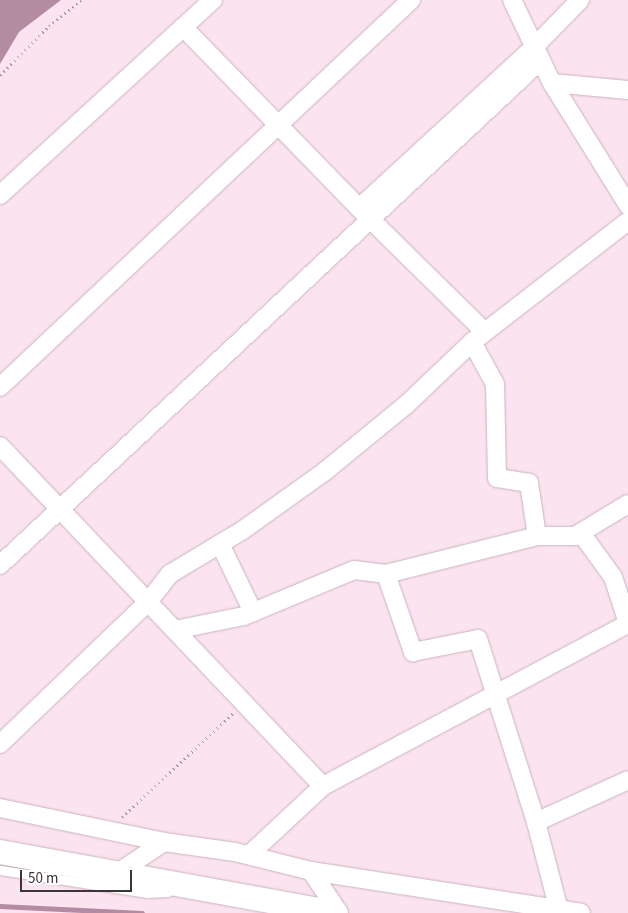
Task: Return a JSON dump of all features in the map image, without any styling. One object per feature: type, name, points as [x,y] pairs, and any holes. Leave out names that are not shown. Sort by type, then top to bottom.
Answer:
[{"type":"main road","points":[[0,852],[338,913]]},
{"type":"street","points":[[0,195],[213,0]]},
{"type":"street","points":[[0,387],[411,0]]},
{"type":"street","points":[[512,0],[552,83],[628,205]]},
{"type":"street","points":[[0,565],[364,213],[538,53],[580,0]]},
{"type":"street","points":[[183,26],[364,213],[478,337],[495,384],[497,478],[530,483],[537,536]]},
{"type":"street","points":[[552,83],[628,90]]},
{"type":"street","points":[[0,744],[148,602],[170,574],[220,544],[324,472],[407,404],[478,337],[628,221]]},
{"type":"street","points":[[0,446],[243,704],[323,786]]},
{"type":"street","points":[[175,630],[253,612],[354,570],[386,574],[537,536],[575,536],[628,504]]},
{"type":"street","points":[[249,855],[323,786],[628,624],[613,578],[581,533]]},
{"type":"street","points":[[220,544],[253,612]]},
{"type":"street","points":[[386,574],[413,652],[478,639],[497,693],[536,822],[559,910]]},
{"type":"street","points":[[536,822],[628,780]]},
{"type":"street","points":[[0,808],[109,829],[164,842],[249,855],[311,871],[581,913]]},
{"type":"street","points":[[116,874],[164,842]]},
{"type":"street","points":[[311,871],[338,913]]},
{"type":"lane","points":[[0,870],[147,893],[205,890]]},
{"type":"path","points":[[0,75],[49,26],[81,0]]},
{"type":"path","points":[[109,829],[243,704]]},
{"type":"shaded area","points":[[0,0],[61,0],[19,32],[0,64]]},
{"type":"waterway","points":[[0,906],[142,913]]}]
